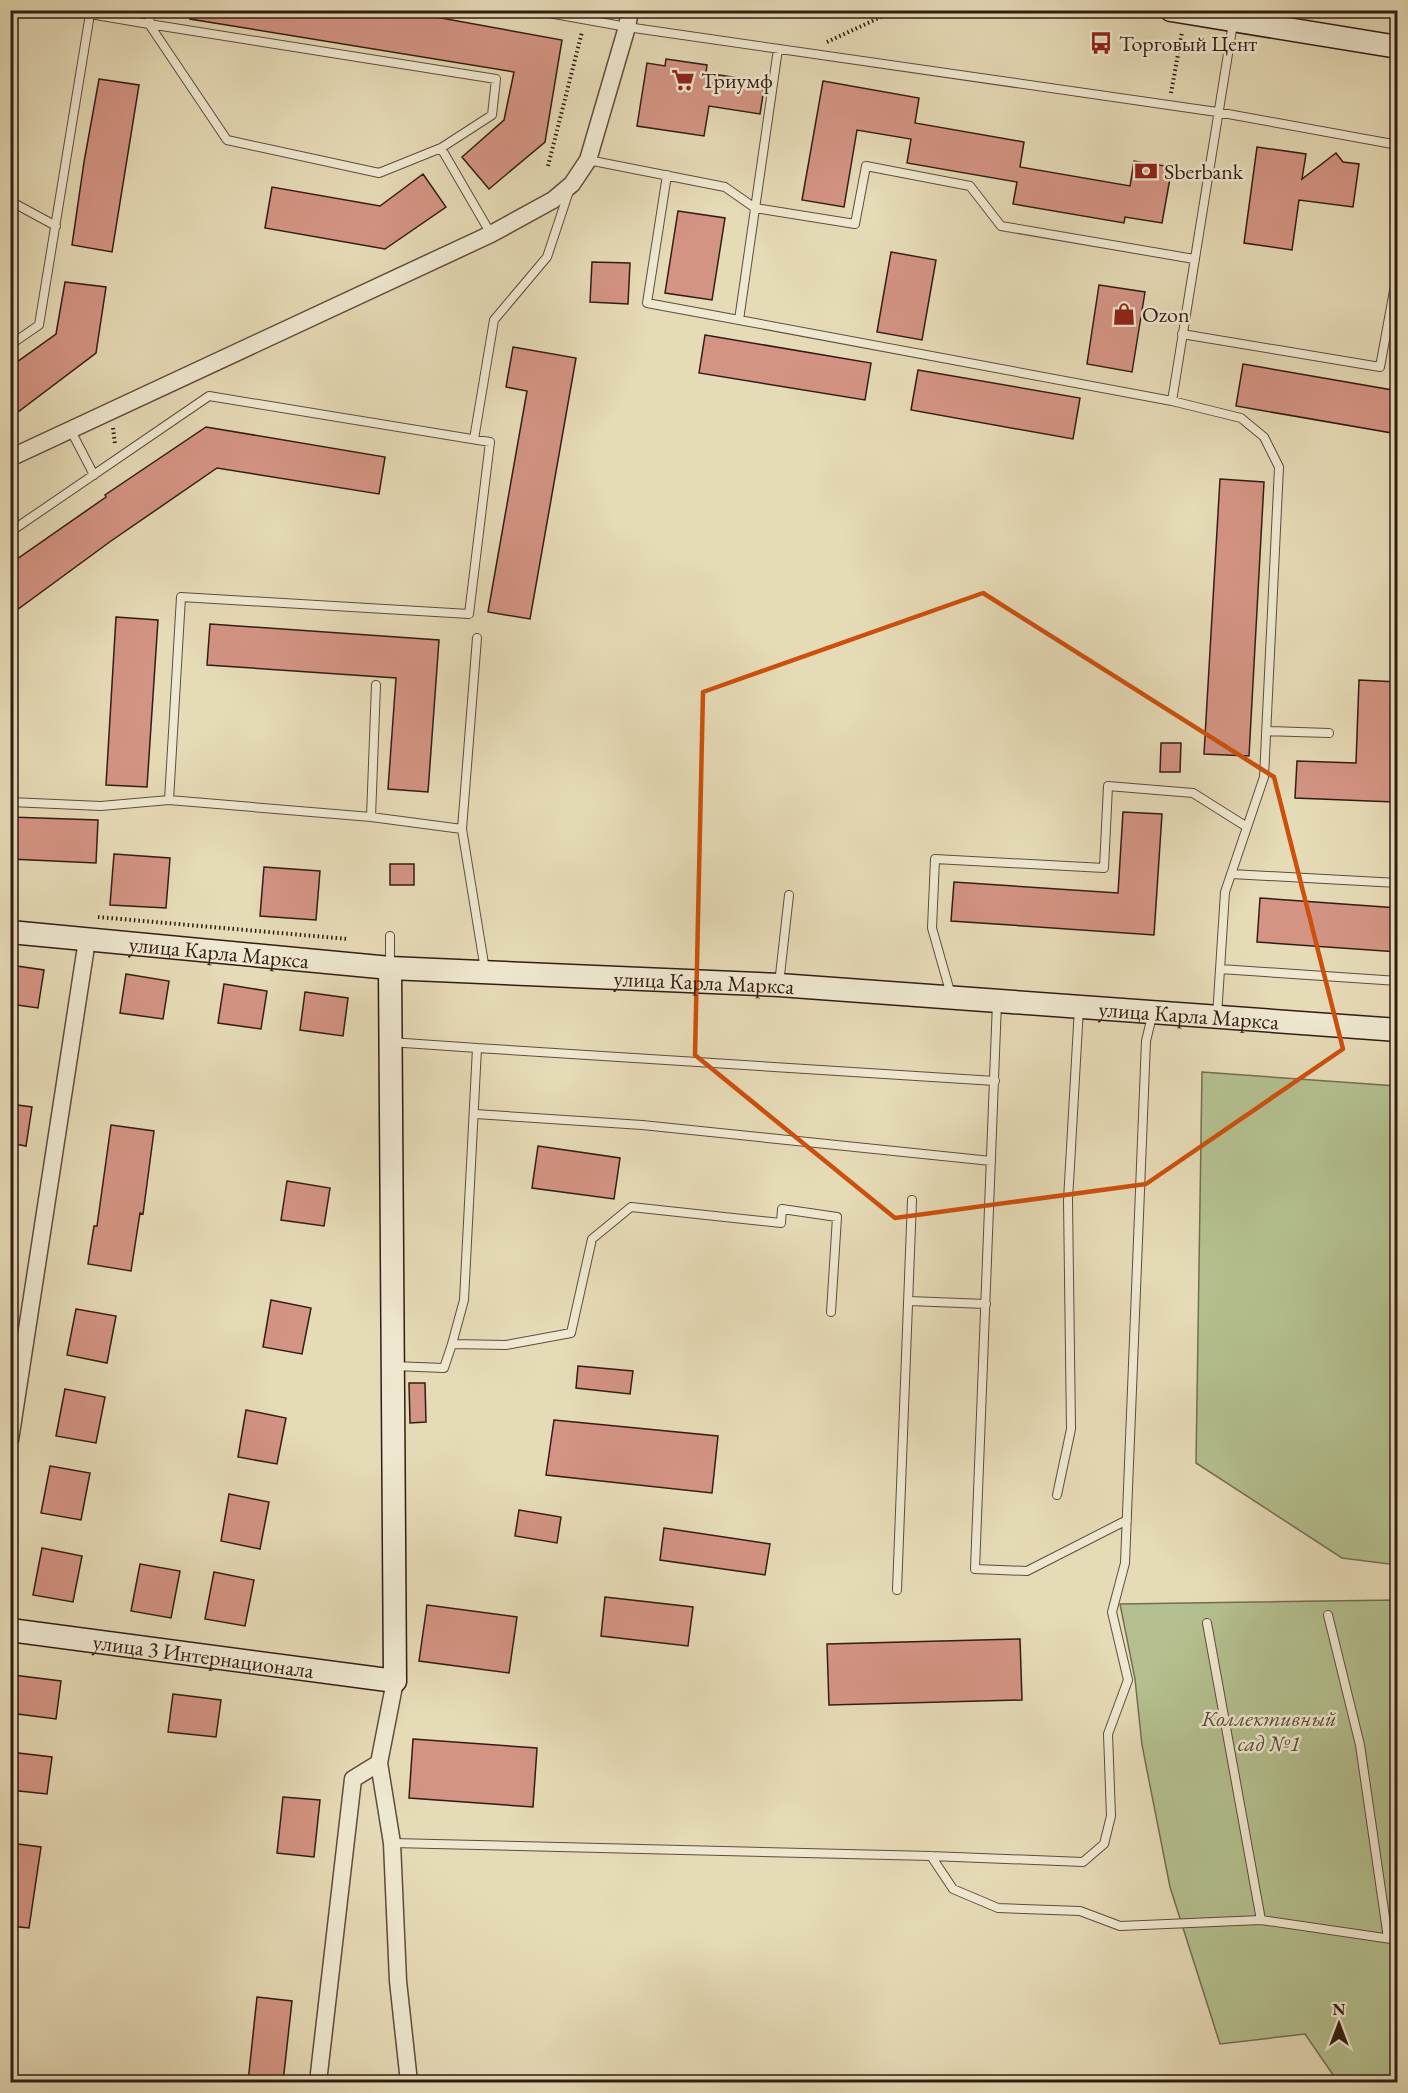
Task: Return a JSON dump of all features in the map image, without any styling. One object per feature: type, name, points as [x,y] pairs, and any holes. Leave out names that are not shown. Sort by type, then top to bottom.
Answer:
[{"type":"main road","points":[[1178,12],[1234,16],[1398,47]]},
{"type":"main road","name":"улица Карла Маркса","points":[[10,932],[390,968],[779,985],[1398,1030]]},
{"type":"main road","points":[[390,968],[395,1681]]},
{"type":"main road","name":"улица 3 Интернационала","points":[[10,1630],[395,1681]]},
{"type":"street","points":[[10,458],[491,234],[553,201],[572,184],[588,160],[629,19]]},
{"type":"street","points":[[10,1440],[87,939]]},
{"type":"street","points":[[395,1681],[379,1763],[392,1843],[398,1981],[409,2082]]},
{"type":"street","points":[[318,2082],[353,1779],[379,1763]]},
{"type":"lane","points":[[69,10],[149,24],[496,79],[492,115],[441,148],[379,173],[227,140],[149,24],[151,10]]},
{"type":"lane","points":[[532,10],[585,20],[629,19],[778,49],[1217,112],[1398,145]]},
{"type":"lane","points":[[10,345],[39,325],[90,14]]},
{"type":"lane","points":[[1172,401],[1234,16]]},
{"type":"lane","points":[[739,320],[778,49]]},
{"type":"lane","points":[[441,148],[491,234]]},
{"type":"lane","points":[[588,160],[725,187],[755,208],[855,224],[866,166],[969,186],[1001,226],[1194,259]]},
{"type":"lane","points":[[667,175],[647,303],[1172,401],[1241,418],[1264,437],[1279,467],[1264,777],[1225,892],[1217,1017]]},
{"type":"lane","points":[[474,439],[494,320],[547,257],[572,184]]},
{"type":"lane","points":[[10,201],[56,226]]},
{"type":"lane","points":[[1182,334],[1380,367],[1398,269]]},
{"type":"lane","points":[[10,532],[209,396],[490,442],[469,614],[181,597],[169,800]]},
{"type":"lane","points":[[70,429],[94,475]]},
{"type":"lane","points":[[477,638],[462,829],[485,971]]},
{"type":"lane","points":[[371,817],[376,685]]},
{"type":"lane","points":[[1266,731],[1329,734]]},
{"type":"lane","points":[[952,998],[932,928],[934,859],[1104,868],[1108,786],[1193,793],[1247,827]]},
{"type":"lane","points":[[10,802],[101,806],[169,800],[371,817],[462,829]]},
{"type":"lane","points":[[1231,874],[1398,883]]},
{"type":"lane","points":[[779,985],[789,895]]},
{"type":"lane","points":[[390,936],[390,968]]},
{"type":"lane","points":[[1220,969],[1398,981]]},
{"type":"lane","points":[[997,1002],[975,1569],[1028,1571],[1127,1520]]},
{"type":"lane","points":[[1057,1495],[1071,1429],[1068,1200],[1079,1007]]},
{"type":"lane","points":[[392,1843],[931,1856],[1083,1862],[1104,1844],[1111,1816],[1108,1734],[1128,1680],[1112,1612],[1125,1563],[1146,1041],[1153,1012]]},
{"type":"lane","points":[[390,1042],[994,1081]]},
{"type":"lane","points":[[393,1366],[444,1368],[464,1300],[477,1048]]},
{"type":"lane","points":[[475,1114],[642,1125],[991,1161]]},
{"type":"lane","points":[[897,1590],[912,1200]]},
{"type":"lane","points":[[452,1344],[506,1345],[571,1334],[592,1239],[631,1207],[780,1223],[782,1209],[837,1217],[831,1312]]},
{"type":"lane","points":[[909,1301],[986,1304]]},
{"type":"lane","points":[[931,1856],[953,1889],[998,1908],[1080,1911],[1120,1926],[1261,1920],[1393,1939],[1360,1745],[1328,1615]]},
{"type":"lane","points":[[1207,1623],[1261,1920]]},
{"type":"lane","points":[[1177,2082],[1209,2082]]},
{"type":"path","points":[[826,42],[896,10]]},
{"type":"path","points":[[1171,94],[1178,12]]},
{"type":"path","points":[[548,166],[585,20]]},
{"type":"path","points":[[92,917],[348,939]]},
{"type":"highlighted area","points":[[983,593],[1274,777],[1343,1049],[1146,1184],[895,1218],[695,1055],[703,692]]},
{"type":"green space","points":[[1202,1072],[1397,1086],[1397,1565],[1342,1558],[1196,1463]]},
{"type":"green space","name":"Коллективный сад №1","points":[[1397,1600],[1397,2082],[1338,2082],[1305,2034],[1220,2044],[1170,1887],[1142,1745],[1135,1679],[1120,1604]]},
{"type":"building","points":[[191,10],[397,10],[562,40],[545,142],[489,189],[462,157],[504,120],[514,72],[190,19]]},
{"type":"building","points":[[666,59],[707,65],[706,73],[765,82],[760,114],[709,106],[704,136],[637,126],[647,63],[665,66]]},
{"type":"building","points":[[99,79],[139,85],[112,252],[72,245]]},
{"type":"building","points":[[823,81],[919,98],[915,123],[1024,142],[1020,167],[1130,186],[1134,161],[1172,167],[1162,223],[1125,217],[1124,223],[1013,204],[1017,182],[907,163],[911,139],[857,130],[844,207],[802,200]]},
{"type":"building","points":[[1257,147],[1306,154],[1302,179],[1336,153],[1343,162],[1359,164],[1353,207],[1299,200],[1292,250],[1244,243]]},
{"type":"building","points":[[423,174],[446,207],[385,249],[265,228],[272,187],[380,206]]},
{"type":"building","points":[[678,211],[725,218],[712,300],[665,293]]},
{"type":"building","points":[[891,252],[936,260],[922,340],[877,332]]},
{"type":"building","points":[[592,262],[630,263],[628,304],[590,302]]},
{"type":"building","points":[[65,282],[106,287],[96,353],[10,418],[10,367],[56,334]]},
{"type":"building","points":[[1099,285],[1145,292],[1132,372],[1087,364]]},
{"type":"building","points":[[705,335],[871,363],[865,400],[699,373]]},
{"type":"building","points":[[513,347],[576,358],[530,619],[488,612],[527,391],[506,387]]},
{"type":"building","points":[[1243,364],[1398,391],[1398,434],[1236,406]]},
{"type":"building","points":[[918,370],[1080,398],[1073,439],[911,410]]},
{"type":"building","points":[[206,427],[385,457],[379,494],[217,468],[111,541],[10,615],[10,564],[106,497],[105,495]]},
{"type":"building","points":[[1220,479],[1264,482],[1249,756],[1204,754]]},
{"type":"building","points":[[116,617],[158,620],[147,787],[106,785]]},
{"type":"building","points":[[210,624],[439,640],[428,792],[388,789],[396,678],[207,665]]},
{"type":"building","points":[[1359,680],[1398,682],[1394,802],[1295,798],[1297,761],[1356,763]]},
{"type":"building","points":[[1161,743],[1181,743],[1180,772],[1160,772]]},
{"type":"building","points":[[1123,812],[1162,814],[1154,935],[951,921],[954,882],[1118,893]]},
{"type":"building","points":[[10,817],[98,820],[96,863],[10,859]]},
{"type":"building","points":[[114,854],[170,858],[166,908],[110,905]]},
{"type":"building","points":[[390,864],[414,864],[414,885],[390,885]]},
{"type":"building","points":[[264,867],[320,871],[316,920],[260,916]]},
{"type":"building","points":[[1260,898],[1398,908],[1398,952],[1257,942]]},
{"type":"building","points":[[10,965],[44,970],[38,1008],[10,1004]]},
{"type":"building","points":[[126,974],[169,981],[163,1019],[120,1013]]},
{"type":"building","points":[[224,984],[267,991],[261,1029],[218,1023]]},
{"type":"building","points":[[305,992],[348,998],[343,1036],[300,1030]]},
{"type":"building","points":[[10,1104],[32,1107],[26,1146],[10,1143]]},
{"type":"building","points":[[111,1125],[154,1131],[143,1214],[140,1213],[131,1271],[88,1264],[94,1226],[97,1226]]},
{"type":"building","points":[[538,1146],[620,1158],[614,1199],[532,1188]]},
{"type":"building","points":[[287,1181],[330,1188],[324,1226],[281,1220]]},
{"type":"building","points":[[271,1300],[311,1308],[302,1354],[263,1347]]},
{"type":"building","points":[[76,1309],[116,1316],[107,1363],[67,1355]]},
{"type":"building","points":[[578,1366],[633,1371],[630,1394],[576,1388]]},
{"type":"building","points":[[409,1383],[425,1383],[426,1422],[410,1423]]},
{"type":"building","points":[[65,1389],[105,1397],[96,1443],[56,1436]]},
{"type":"building","points":[[246,1410],[286,1418],[277,1464],[238,1457]]},
{"type":"building","points":[[554,1420],[718,1436],[712,1493],[546,1475]]},
{"type":"building","points":[[50,1466],[90,1473],[81,1520],[41,1513]]},
{"type":"building","points":[[229,1494],[269,1502],[260,1549],[221,1541]]},
{"type":"building","points":[[519,1510],[561,1517],[557,1543],[515,1536]]},
{"type":"building","points":[[664,1528],[770,1544],[765,1575],[660,1560]]},
{"type":"building","points":[[42,1548],[82,1556],[73,1602],[33,1595]]},
{"type":"building","points":[[140,1564],[180,1571],[171,1618],[131,1611]]},
{"type":"building","points":[[214,1572],[254,1580],[245,1626],[205,1619]]},
{"type":"building","points":[[605,1597],[693,1607],[688,1646],[601,1636]]},
{"type":"building","points":[[427,1605],[517,1617],[509,1673],[419,1661]]},
{"type":"building","points":[[1020,1639],[1022,1700],[829,1705],[827,1644]]},
{"type":"building","points":[[13,1675],[61,1681],[56,1719],[10,1713]]},
{"type":"building","points":[[173,1694],[221,1700],[216,1737],[168,1732]]},
{"type":"building","points":[[413,1739],[537,1748],[533,1807],[409,1798]]},
{"type":"building","points":[[10,1752],[52,1757],[47,1794],[10,1790]]},
{"type":"building","points":[[283,1797],[320,1800],[314,1857],[277,1853]]},
{"type":"building","points":[[10,1843],[41,1847],[29,1928],[10,1926]]},
{"type":"building","points":[[257,1997],[292,2001],[283,2082],[248,2082]]},
{"type":"place","name":"Торговый Цент","points":[[1101,43]]},
{"type":"place","name":"Триумф","points":[[683,80]]},
{"type":"place","name":"Sberbank","points":[[1146,171]]},
{"type":"place","name":"Ozon","points":[[1124,314]]}]
